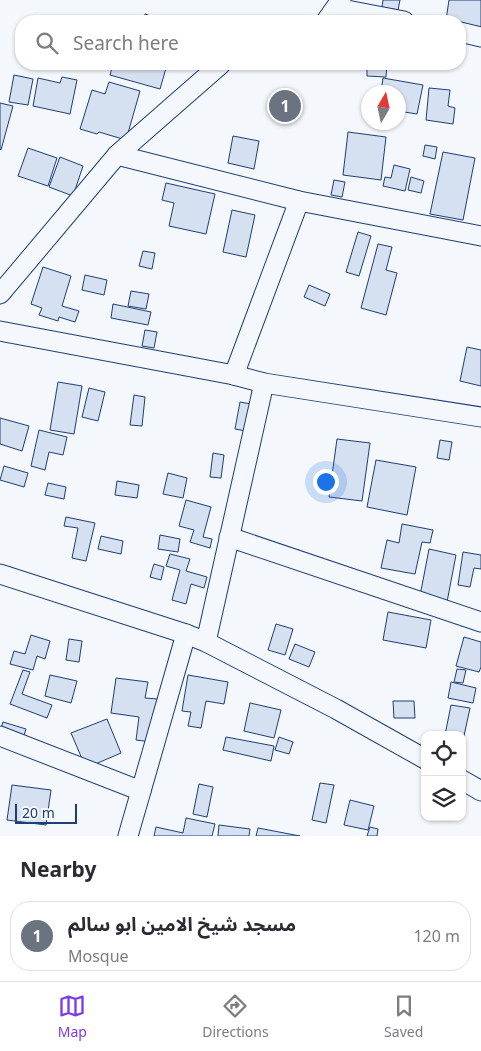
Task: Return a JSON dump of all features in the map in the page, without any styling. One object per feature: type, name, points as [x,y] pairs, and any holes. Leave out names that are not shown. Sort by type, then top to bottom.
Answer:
[{"type":"street","points":[[334,10],[366,15]]},
{"type":"street","points":[[466,33],[481,37]]},
{"type":"street","points":[[0,294],[116,155],[214,70]]},
{"type":"street","points":[[116,155],[299,201],[481,236]]},
{"type":"street","points":[[234,375],[299,201]]},
{"type":"street","points":[[0,331],[264,382],[481,417]]},
{"type":"street","points":[[206,642],[264,382]]},
{"type":"street","points":[[229,537],[481,622]]},
{"type":"street","points":[[0,574],[206,642],[336,708],[421,757]]},
{"type":"street","points":[[128,836],[186,634]]},
{"type":"street","points":[[0,736],[142,791]]},
{"type":"street","points":[[466,782],[481,790]]},
{"type":"building","points":[[383,0],[400,0],[398,10],[382,7]]},
{"type":"building","points":[[449,0],[481,0],[481,27],[466,24],[466,15],[447,15]]},
{"type":"building","points":[[111,70],[165,70],[160,89],[110,75]]},
{"type":"building","points":[[367,70],[387,70],[386,77],[367,76]]},
{"type":"building","points":[[14,75],[33,79],[28,105],[9,102]]},
{"type":"building","points":[[62,77],[77,80],[70,114],[33,106],[38,78],[60,83]]},
{"type":"building","points":[[383,78],[423,85],[417,114],[406,112],[406,85],[382,85]]},
{"type":"building","points":[[109,82],[140,91],[126,140],[99,132],[97,134],[80,129],[92,90],[105,94]]},
{"type":"building","points":[[429,88],[450,90],[448,106],[455,108],[453,124],[426,120]]},
{"type":"building","points":[[0,103],[13,106],[1,150],[0,149]]},
{"type":"building","points":[[348,132],[386,137],[381,180],[343,175]]},
{"type":"building","points":[[233,136],[259,141],[254,169],[228,163]]},
{"type":"building","points":[[425,145],[437,147],[435,159],[423,156]]},
{"type":"building","points":[[28,148],[57,158],[48,186],[18,176]]},
{"type":"building","points":[[443,152],[475,158],[463,220],[430,214]]},
{"type":"building","points":[[60,157],[83,166],[73,196],[49,187]]},
{"type":"building","points":[[394,165],[410,169],[405,191],[383,186],[385,177],[391,178]]},
{"type":"building","points":[[411,177],[424,181],[421,193],[408,190]]},
{"type":"building","points":[[334,180],[345,182],[342,197],[331,195]]},
{"type":"building","points":[[166,183],[215,194],[206,234],[169,226],[174,203],[162,200]]},
{"type":"building","points":[[232,210],[255,215],[246,257],[223,252]]},
{"type":"building","points":[[358,232],[371,236],[359,276],[346,272]]},
{"type":"building","points":[[378,244],[392,247],[386,270],[397,273],[386,315],[361,308]]},
{"type":"building","points":[[143,251],[155,253],[152,269],[139,266]]},
{"type":"building","points":[[43,267],[71,276],[62,306],[79,311],[75,322],[59,317],[58,321],[39,315],[42,308],[31,304]]},
{"type":"building","points":[[85,275],[107,280],[104,295],[82,290]]},
{"type":"building","points":[[309,285],[330,294],[325,306],[304,297]]},
{"type":"building","points":[[131,291],[149,294],[146,309],[128,306]]},
{"type":"building","points":[[113,304],[151,312],[148,325],[111,318]]},
{"type":"building","points":[[145,330],[157,332],[154,348],[142,346]]},
{"type":"building","points":[[467,347],[481,350],[481,386],[460,381]]},
{"type":"building","points":[[58,382],[82,386],[74,434],[50,430]]},
{"type":"building","points":[[89,388],[105,392],[98,421],[82,417]]},
{"type":"building","points":[[134,395],[145,397],[142,426],[130,425]]},
{"type":"building","points":[[240,402],[257,405],[252,432],[235,429]]},
{"type":"building","points":[[0,418],[29,426],[22,451],[0,444]]},
{"type":"building","points":[[39,430],[67,437],[63,455],[49,452],[45,470],[31,466]]},
{"type":"building","points":[[337,439],[370,443],[362,501],[329,497]]},
{"type":"building","points":[[440,440],[452,442],[449,460],[437,458]]},
{"type":"building","points":[[213,453],[224,455],[221,478],[210,477]]},
{"type":"building","points":[[376,460],[416,467],[407,515],[367,507]]},
{"type":"building","points":[[4,466],[28,473],[24,487],[0,480]]},
{"type":"building","points":[[168,473],[187,478],[183,498],[163,494]]},
{"type":"building","points":[[117,481],[139,485],[137,498],[115,495]]},
{"type":"building","points":[[48,483],[66,487],[64,499],[45,495]]},
{"type":"building","points":[[186,500],[211,507],[203,537],[212,539],[210,548],[190,542],[194,530],[179,526]]},
{"type":"building","points":[[66,517],[95,523],[86,561],[72,558],[78,528],[64,526]]},
{"type":"building","points":[[402,524],[433,530],[430,543],[422,542],[415,574],[381,568],[387,540],[399,543]]},
{"type":"building","points":[[160,535],[180,539],[178,552],[158,549]]},
{"type":"building","points":[[101,536],[123,541],[121,554],[98,549]]},
{"type":"building","points":[[429,549],[456,555],[447,602],[420,596]]},
{"type":"building","points":[[463,552],[481,555],[481,569],[474,568],[470,587],[458,585]]},
{"type":"building","points":[[170,554],[190,559],[186,571],[207,577],[204,588],[191,584],[186,604],[172,600],[180,570],[166,566]]},
{"type":"building","points":[[154,564],[164,567],[161,580],[150,577]]},
{"type":"building","points":[[388,612],[431,620],[426,648],[383,640]]},
{"type":"building","points":[[276,624],[293,629],[285,655],[268,650]]},
{"type":"building","points":[[31,635],[50,641],[45,659],[37,656],[33,670],[10,664],[14,651],[25,654]]},
{"type":"building","points":[[464,637],[481,642],[481,667],[479,672],[456,666]]},
{"type":"building","points":[[69,639],[82,641],[79,662],[66,660]]},
{"type":"building","points":[[295,644],[315,652],[309,667],[289,659]]},
{"type":"building","points":[[457,669],[466,670],[463,683],[454,682]]},
{"type":"building","points":[[23,670],[30,672],[22,694],[52,705],[47,718],[10,704]]},
{"type":"building","points":[[50,675],[77,681],[71,703],[45,696]]},
{"type":"building","points":[[188,675],[228,682],[224,704],[206,701],[201,728],[188,726],[191,712],[182,711]]},
{"type":"building","points":[[116,678],[148,682],[145,698],[158,699],[152,742],[136,740],[139,717],[111,713]]},
{"type":"building","points":[[451,682],[476,688],[473,703],[448,698]]},
{"type":"building","points":[[393,701],[414,701],[415,718],[394,718]]},
{"type":"building","points":[[250,703],[281,710],[274,738],[244,731]]},
{"type":"building","points":[[451,705],[470,708],[465,731],[446,731]]},
{"type":"building","points":[[107,719],[121,753],[86,768],[71,733]]},
{"type":"building","points":[[3,722],[26,729],[21,744],[0,732]]},
{"type":"building","points":[[226,737],[274,746],[271,761],[223,750]]},
{"type":"building","points":[[279,737],[293,742],[289,754],[275,750]]},
{"type":"building","points":[[320,783],[334,785],[326,823],[312,820]]},
{"type":"building","points":[[199,784],[213,787],[207,817],[193,814]]},
{"type":"building","points":[[12,785],[51,790],[46,825],[7,820]]},
{"type":"building","points":[[350,800],[374,806],[368,830],[344,825]]},
{"type":"building","points":[[186,818],[215,824],[212,836],[154,836],[156,827],[183,833]]},
{"type":"building","points":[[219,825],[250,829],[249,836],[218,836]]},
{"type":"building","points":[[370,827],[378,829],[377,836],[367,836]]},
{"type":"building","points":[[258,828],[300,836],[256,836]]},
{"type":"place","name":"مسجد شيخ الامين ابو سالم","points":[[285,106]]}]
